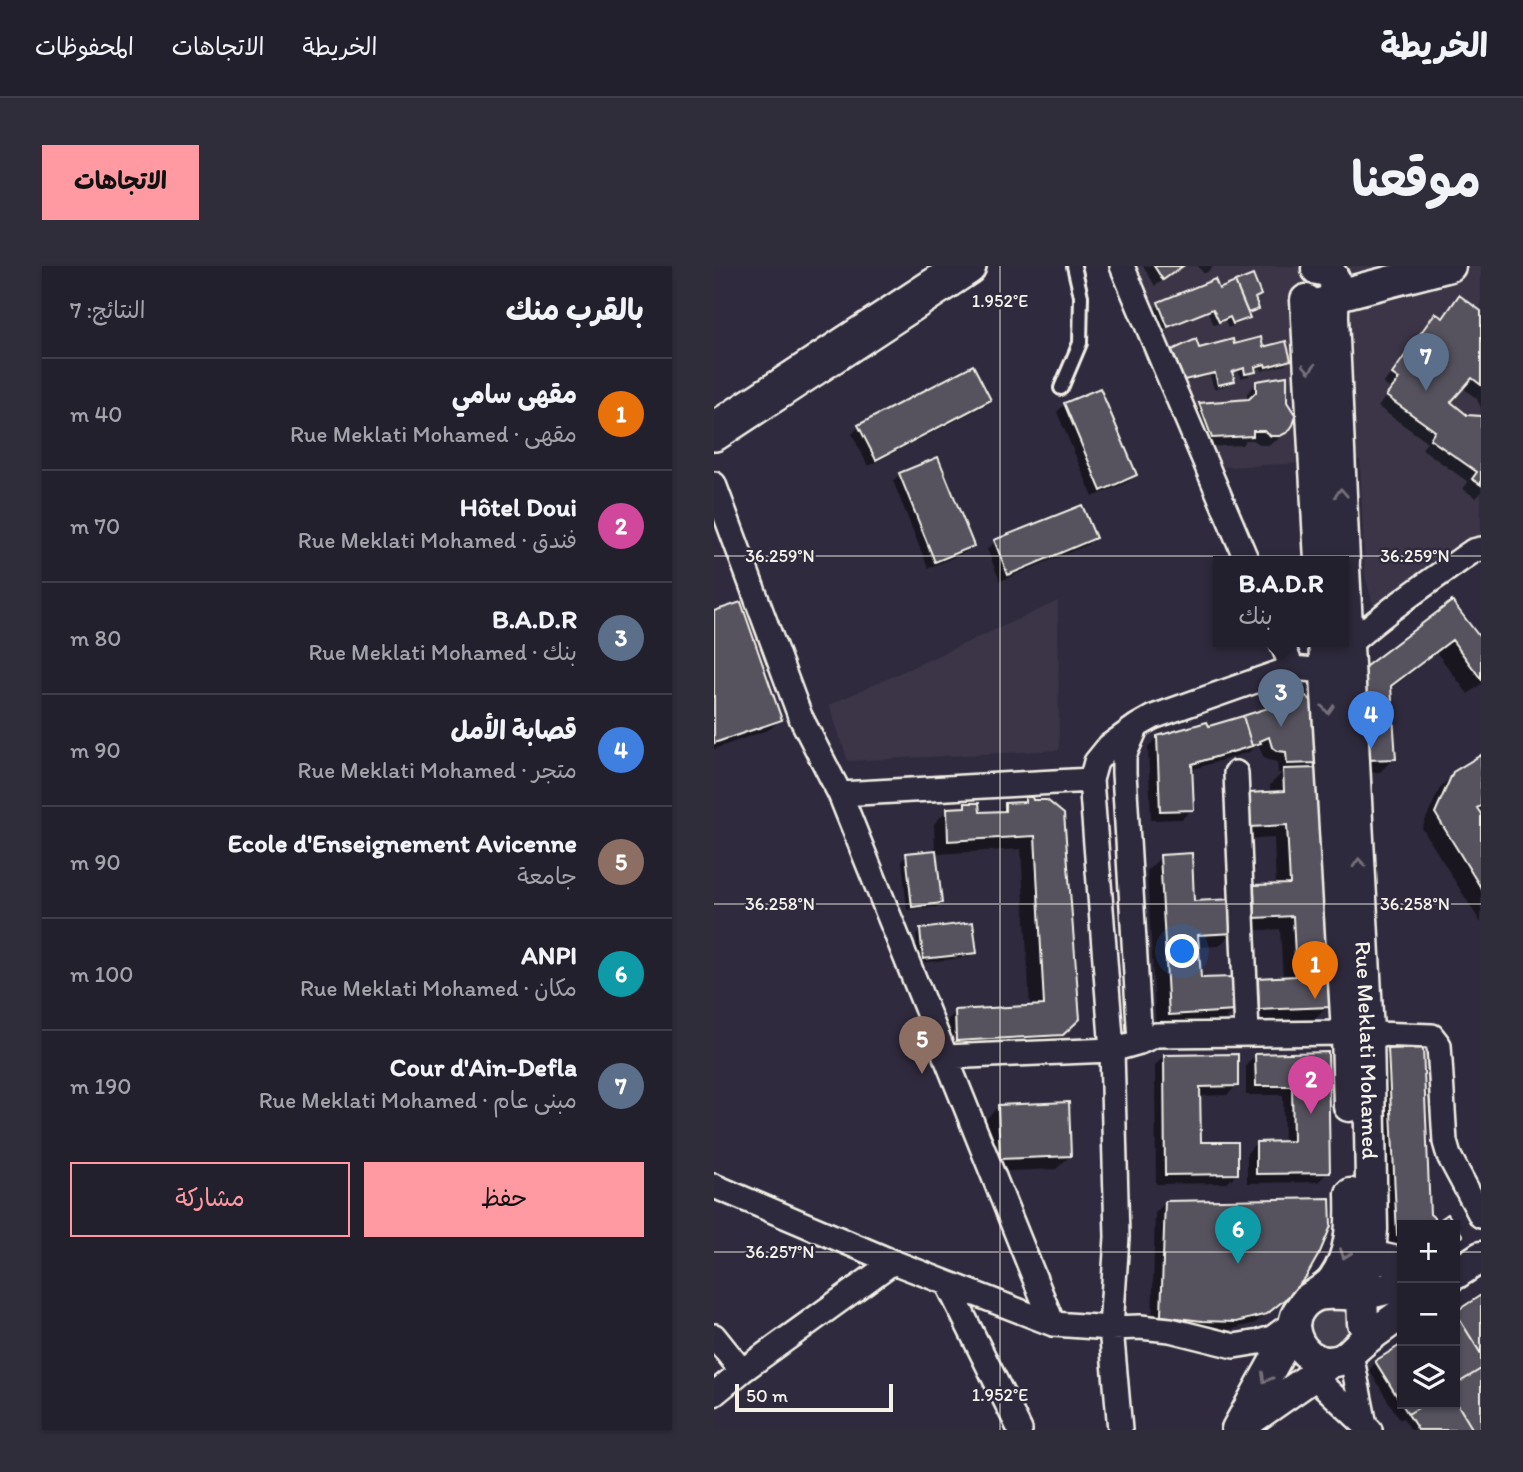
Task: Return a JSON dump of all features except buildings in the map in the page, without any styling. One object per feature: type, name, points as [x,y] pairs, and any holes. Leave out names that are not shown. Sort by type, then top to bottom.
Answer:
[{"type":"main road","points":[[714,432],[967,266]]},
{"type":"street","points":[[1122,266],[1245,556]]},
{"type":"street","points":[[1318,278],[1450,266]]},
{"type":"street","points":[[1318,278],[1320,556]]},
{"type":"street","points":[[1318,278],[1334,348],[1344,556]]},
{"type":"street","points":[[714,484],[800,716],[840,794],[1053,1324]]},
{"type":"street","points":[[1349,635],[1478,554]]},
{"type":"street","points":[[1283,647],[1292,668]]},
{"type":"street","name":"Rue Meklati Mohamed","points":[[1335,647],[1326,671],[1372,1229],[1370,1256],[1340,1338]]},
{"type":"street","name":"Rue Meklati Mohamed","points":[[1298,1316],[1332,1282],[1348,1251],[1352,1222],[1357,1033],[1336,647]]},
{"type":"street","points":[[1120,1430],[1111,1328],[1117,1237],[1112,1050],[1091,780],[1096,762],[1109,746],[1153,717],[1292,668],[1326,671]]},
{"type":"street","points":[[1137,726],[1125,756],[1125,773],[1140,1042]]},
{"type":"street","points":[[1236,773],[1247,1033]]},
{"type":"street","points":[[840,794],[1091,780]]},
{"type":"street","points":[[945,1057],[1112,1050],[1156,1035],[1357,1033],[1432,1037],[1439,1045],[1445,1142],[1449,1156],[1481,1216]]},
{"type":"street","points":[[714,1186],[893,1262],[1053,1324],[1170,1330],[1234,1346],[1272,1338],[1298,1316],[1316,1295],[1326,1293],[1367,1428]]},
{"type":"street","points":[[1370,1256],[1397,1262]]},
{"type":"street","points":[[1460,1271],[1481,1257]]},
{"type":"street","points":[[714,1394],[893,1262]]},
{"type":"street","points":[[947,1283],[1020,1430]]},
{"type":"street","points":[[1236,1429],[1397,1289]]},
{"type":"street","points":[[1298,1316],[1295,1337],[1300,1347],[1340,1338],[1397,1315]]},
{"type":"street","points":[[1236,1429],[1298,1316]]},
{"type":"street","points":[[714,1336],[743,1371]]},
{"type":"street","points":[[1340,1338],[1367,1428]]},
{"type":"lane","points":[[1061,388],[1080,343],[1081,296],[1074,266]]},
{"type":"shaded area","points":[[1122,266],[1481,266],[1481,549],[1377,619],[1365,576],[1360,460],[1208,468]]},
{"type":"shaded area","points":[[1058,601],[1059,750],[848,761],[829,705]]},
{"type":"shaded area","points":[[1339,1306],[1351,1321],[1347,1342],[1343,1348],[1313,1348],[1305,1319],[1315,1307]]},
{"type":"place","name":"Cour d'Ain-Defla","points":[[1426,391]]},
{"type":"place","name":"B.A.D.R","points":[[1281,727]]},
{"type":"place","name":"قصابة الأمل","points":[[1371,749]]},
{"type":"place","name":"مقهى سامي","points":[[1315,999]]},
{"type":"place","name":"Ecole d'Enseignement Avicenne","points":[[922,1074]]},
{"type":"place","name":"Hôtel Doui","points":[[1311,1114]]},
{"type":"place","name":"ANPI","points":[[1238,1264]]}]
